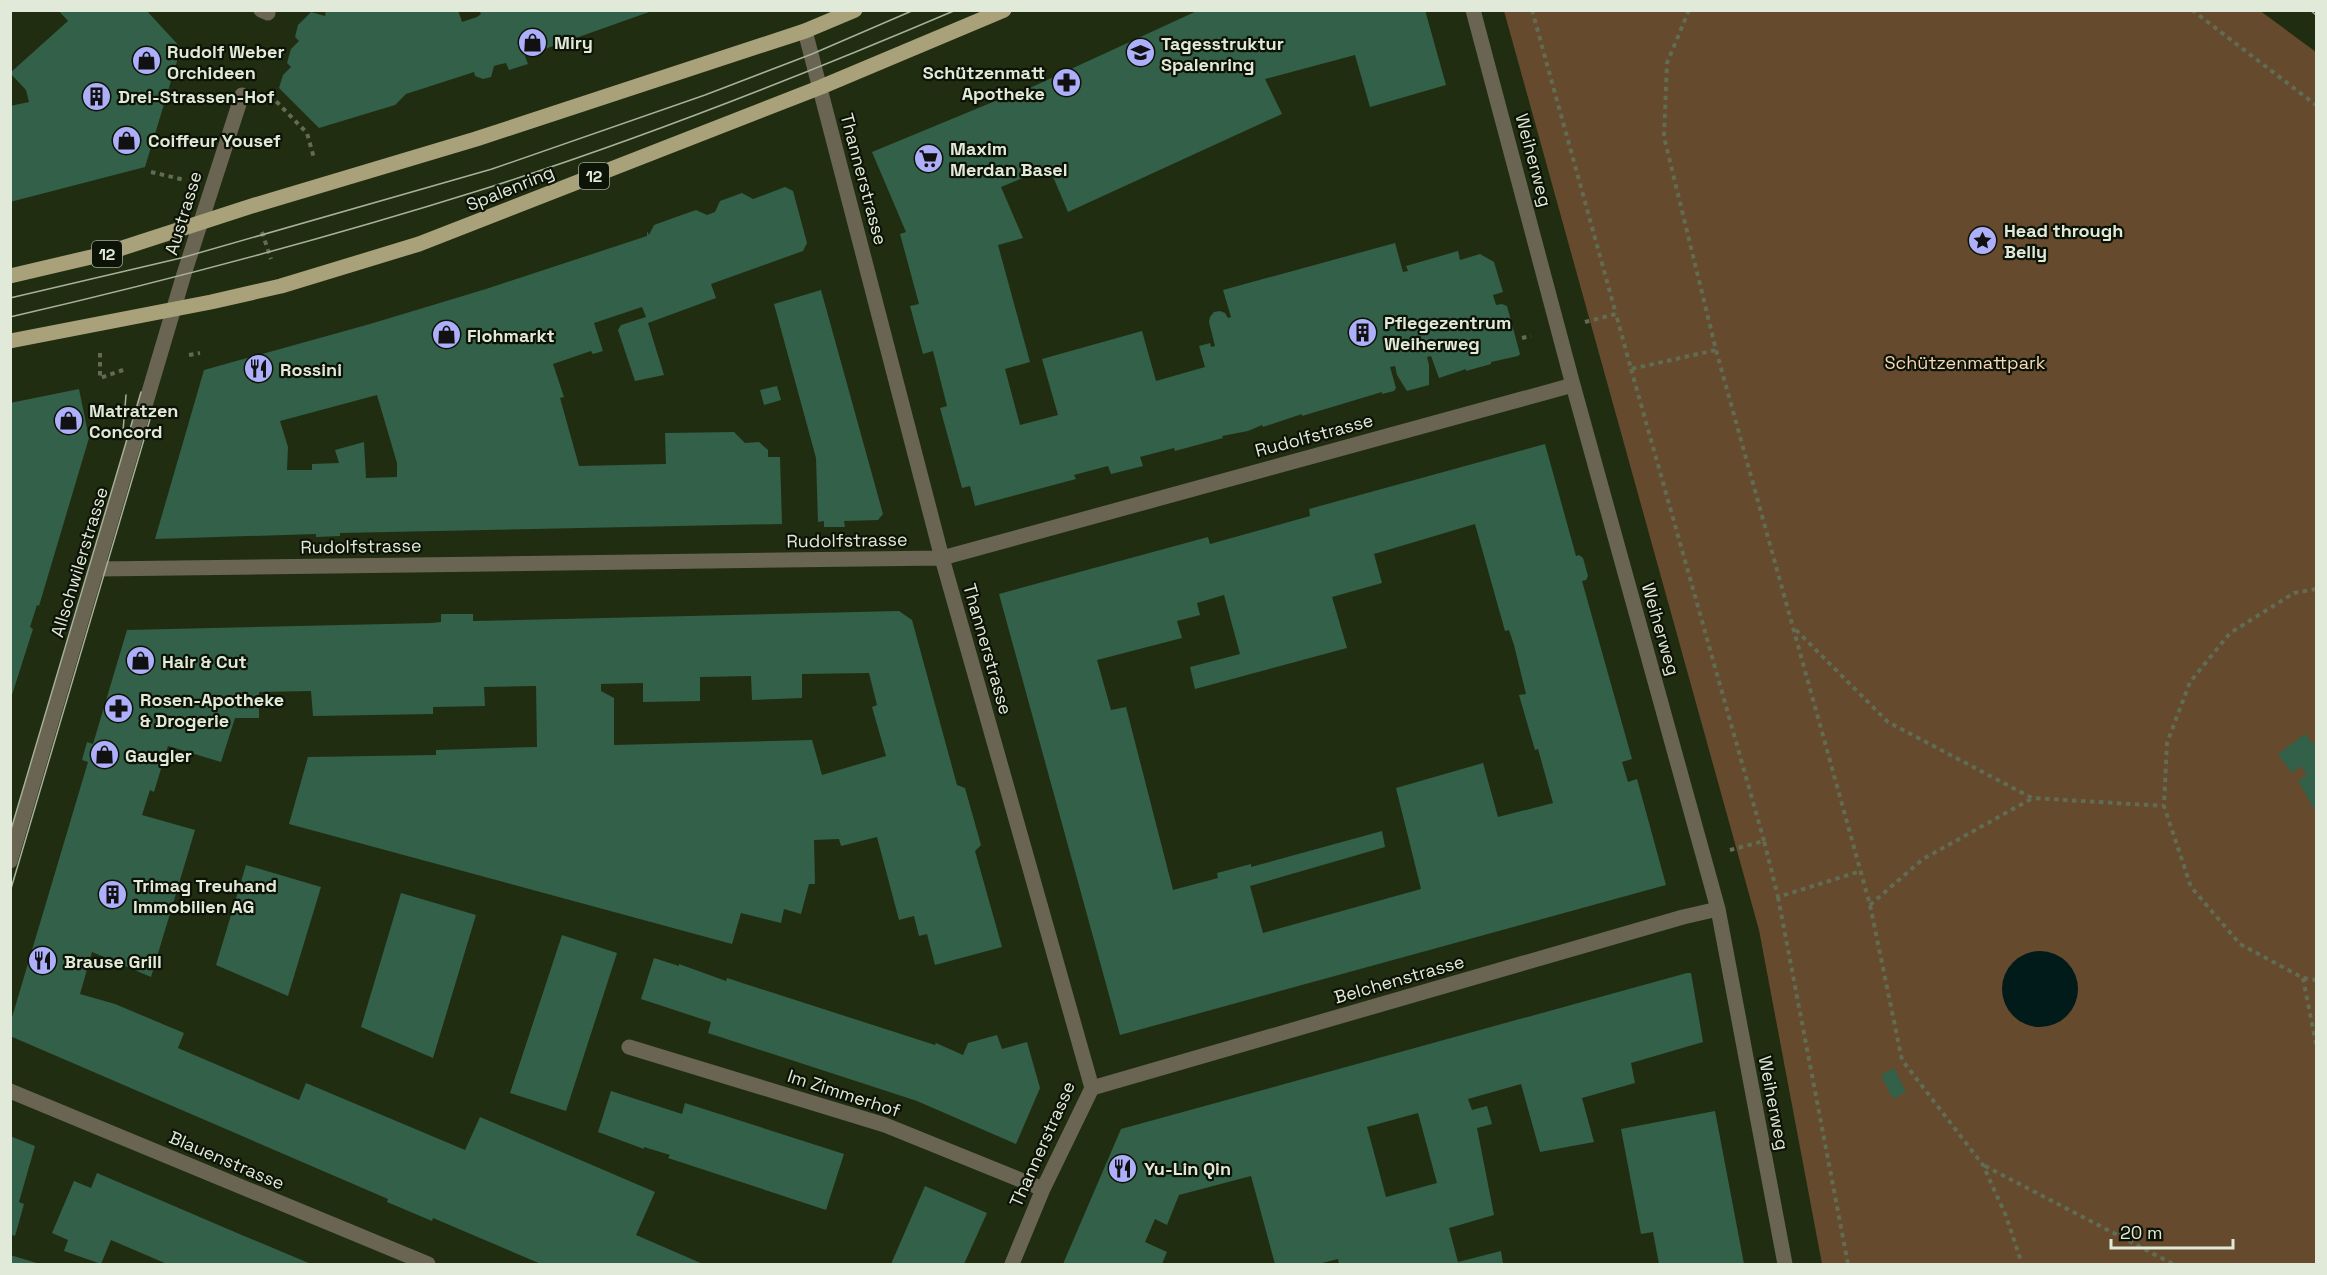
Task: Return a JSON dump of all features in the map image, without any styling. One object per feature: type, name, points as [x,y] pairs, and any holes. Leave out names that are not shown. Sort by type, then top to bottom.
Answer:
[{"type":"main road","name":"12","points":[[10,276],[104,254],[255,205],[476,140],[806,31],[855,10]]},
{"type":"main road","name":"Spalenring","points":[[10,341],[174,310],[281,286],[418,244],[821,87],[1004,10]]},
{"type":"street","name":"Weiherweg","points":[[1473,10],[1573,385],[1718,909],[1785,1264]]},
{"type":"street","name":"Thannerstrasse","points":[[806,31],[942,558],[1092,1088],[1043,1189],[1012,1264]]},
{"type":"street","name":"Austrasse","points":[[184,274],[242,95]]},
{"type":"street","name":"Allschwilerstrasse","points":[[10,861],[184,274]]},
{"type":"street","name":"Rudolfstrasse","points":[[98,569],[942,558],[1573,385]]},
{"type":"street","name":"Belchenstrasse","points":[[1092,1088],[1718,909]]},
{"type":"street","name":"Im Zimmerhof","points":[[629,1047],[885,1125],[1043,1189]]},
{"type":"street","name":"Blauenstrasse","points":[[10,1091],[428,1264]]},
{"type":"path","points":[[1532,10],[1764,841],[1778,897],[1848,1264]]},
{"type":"path","points":[[1689,10],[1666,63],[1664,137],[1716,350],[1870,905],[1902,1060],[1983,1165],[2006,1216],[2022,1264]]},
{"type":"path","points":[[2192,10],[2316,105]]},
{"type":"path","points":[[266,94],[272,96],[307,133],[315,160]]},
{"type":"path","points":[[255,205],[261,231],[281,286]]},
{"type":"path","points":[[1559,328],[1616,314]]},
{"type":"path","points":[[1631,369],[1716,350]]},
{"type":"path","points":[[2316,589],[2294,593],[2230,633],[2190,682],[2167,743],[2164,806],[2191,887],[2240,944],[2303,978],[2316,980]]},
{"type":"path","points":[[1795,629],[1888,723],[2031,798],[2164,806]]},
{"type":"path","points":[[1870,905],[1923,859],[2031,798]]},
{"type":"path","points":[[1704,856],[1764,841]]},
{"type":"path","points":[[1778,897],[1861,871]]},
{"type":"path","points":[[2303,978],[2316,1044]]},
{"type":"path","points":[[1983,1165],[2173,1264]]},
{"type":"green space","name":"Schützenmattpark","points":[[2259,10],[2316,52],[2316,1264],[1822,1264],[1759,930],[1504,11]]},
{"type":"water","points":[[2040,951],[2054,954],[2067,962],[2075,975],[2078,989],[2075,1003],[2067,1016],[2054,1024],[2040,1027],[2026,1024],[2013,1016],[2005,1003],[2002,989],[2005,975],[2013,962],[2026,954]]},
{"type":"building","name":"Drei-Strassen-Hof","points":[[58,10],[146,10],[181,48],[145,167],[10,202],[10,106],[29,102],[26,90],[10,73],[68,21]]},
{"type":"building","points":[[326,10],[458,10],[462,22],[477,17],[481,14],[479,10],[652,11],[525,56],[528,64],[509,70],[506,63],[494,66],[491,77],[483,79],[475,76],[474,72],[406,94],[395,105],[319,128],[279,88],[283,75],[291,67],[287,63],[291,49],[299,41],[295,37],[298,25],[311,12],[325,16]]},
{"type":"building","points":[[1199,10],[1425,10],[1446,85],[1370,107],[1355,55],[1265,79],[1282,114],[1068,212],[1051,172],[1039,177],[1037,172],[1001,187],[1023,238],[998,245],[1030,362],[1005,369],[1020,425],[1058,415],[1042,359],[1142,331],[1156,381],[1205,367],[1199,346],[1210,343],[1211,347],[1215,346],[1209,322],[1210,317],[1214,312],[1220,311],[1228,318],[1231,317],[1223,290],[1395,243],[1403,272],[1408,271],[1406,266],[1458,251],[1460,260],[1480,254],[1494,262],[1503,292],[1493,295],[1496,305],[1507,306],[1520,354],[1439,378],[1431,356],[1427,357],[1429,385],[1407,391],[1397,375],[1395,366],[1390,367],[1396,388],[1394,391],[1382,394],[1382,392],[1175,451],[1174,448],[1140,457],[1143,466],[1111,474],[1108,466],[1074,475],[1076,479],[975,506],[970,486],[962,488],[940,408],[947,406],[933,351],[923,354],[910,306],[919,304],[900,234],[906,232],[872,152],[1021,92]]},
{"type":"building","points":[[785,187],[793,191],[807,243],[803,251],[711,284],[716,298],[648,323],[664,375],[635,381],[618,330],[621,325],[646,317],[642,307],[594,323],[603,351],[593,354],[591,351],[553,364],[564,397],[560,398],[579,466],[666,464],[665,433],[734,432],[745,443],[759,442],[768,450],[768,457],[780,457],[782,524],[340,533],[340,536],[316,537],[316,534],[155,539],[204,370],[486,289],[647,236],[647,231],[649,235],[654,225],[696,210],[707,215],[715,212],[720,201],[742,193],[753,199]],"holes":[[[377,395],[397,463],[397,477],[366,478],[364,442],[335,450],[339,463],[312,464],[312,470],[287,470],[288,447],[280,421]]]},
{"type":"building","points":[[821,290],[883,514],[878,520],[844,521],[845,527],[824,527],[824,521],[818,522],[816,458],[774,304]]},
{"type":"building","points":[[777,386],[781,400],[764,405],[760,390]]},
{"type":"building","points":[[79,389],[89,438],[39,606],[37,605],[30,627],[33,629],[10,701],[10,403]]},
{"type":"building","points":[[1545,444],[1576,556],[1583,558],[1588,576],[1582,581],[1632,759],[1622,762],[1628,782],[1637,779],[1666,885],[1120,1035],[999,594],[1208,537],[1210,544],[1310,516],[1309,509]],"holes":[[[1475,524],[1505,631],[1509,630],[1514,645],[1526,694],[1519,695],[1535,750],[1538,749],[1553,803],[1498,817],[1483,763],[1396,788],[1421,889],[1263,933],[1250,886],[1385,847],[1382,831],[1251,867],[1251,864],[1217,873],[1218,878],[1173,890],[1126,707],[1111,710],[1097,660],[1182,638],[1177,621],[1200,615],[1197,603],[1224,595],[1240,654],[1190,667],[1195,689],[1347,648],[1332,597],[1382,583],[1374,554]]]},
{"type":"building","points":[[899,611],[912,620],[957,785],[965,788],[981,845],[975,851],[1002,947],[935,965],[927,934],[919,936],[914,916],[899,920],[877,837],[841,846],[839,839],[814,840],[815,884],[809,884],[801,914],[784,909],[781,923],[741,913],[732,944],[289,824],[308,757],[436,755],[436,750],[537,747],[536,686],[484,687],[485,706],[433,707],[433,714],[313,716],[311,691],[259,692],[259,718],[235,718],[221,762],[168,746],[154,792],[150,790],[142,815],[195,830],[151,977],[92,952],[80,994],[115,1004],[184,1033],[178,1048],[299,1100],[306,1083],[465,1150],[480,1117],[655,1192],[636,1235],[703,1264],[541,1264],[433,1218],[432,1221],[387,1202],[388,1199],[10,1036],[10,1024],[88,762],[82,760],[87,742],[93,744],[127,630],[432,623],[441,622],[441,614],[473,614],[473,621]],"holes":[[[869,673],[877,705],[872,707],[886,756],[822,775],[812,740],[614,745],[614,698],[601,691],[601,684],[643,683],[643,702],[700,701],[700,677],[751,676],[752,700],[802,698],[802,674]]]},
{"type":"building","points":[[2305,734],[2314,745],[2316,743],[2316,812],[2298,781],[2307,775],[2301,766],[2292,773],[2278,754]]},
{"type":"building","points":[[246,865],[321,887],[288,996],[216,965]]},
{"type":"building","points":[[401,893],[476,915],[433,1058],[361,1027]]},
{"type":"building","points":[[562,935],[617,953],[566,1111],[510,1093]]},
{"type":"building","points":[[654,958],[679,966],[679,964],[726,981],[727,978],[935,1045],[936,1043],[963,1055],[968,1043],[997,1035],[1002,1049],[1027,1042],[1040,1088],[1016,1144],[917,1101],[708,1033],[711,1022],[641,999]]},
{"type":"building","points":[[1691,973],[1703,1042],[1631,1063],[1635,1083],[1582,1098],[1594,1142],[1540,1152],[1521,1084],[1468,1099],[1472,1110],[1487,1106],[1492,1124],[1477,1128],[1494,1215],[1449,1228],[1458,1262],[1501,1251],[1503,1264],[1339,1264],[1338,1259],[1318,1264],[1275,1264],[1251,1176],[1179,1195],[1167,1225],[1155,1219],[1145,1242],[1167,1252],[1162,1264],[1063,1264],[1121,1129]],"holes":[[[1418,1113],[1437,1183],[1386,1197],[1367,1127]]]},
{"type":"building","points":[[1894,1068],[1906,1092],[1893,1099],[1881,1075]]},
{"type":"building","points":[[611,1091],[682,1114],[685,1103],[844,1154],[826,1210],[668,1158],[670,1155],[644,1147],[644,1149],[598,1132]]},
{"type":"building","points":[[1715,1111],[1744,1264],[1659,1264],[1653,1232],[1641,1234],[1621,1129]]},
{"type":"building","points":[[10,1136],[35,1146],[19,1202],[24,1204],[15,1236],[10,1234]]},
{"type":"building","points":[[97,1173],[311,1264],[167,1264],[111,1240],[101,1264],[64,1251],[68,1240],[52,1233],[74,1181],[91,1188]]},
{"type":"building","points":[[925,1186],[987,1213],[964,1264],[891,1264]]},
{"type":"building","points":[[10,1255],[40,1264],[10,1264]]},
{"type":"tram line","points":[[10,298],[181,258],[492,169],[705,95],[812,54],[914,10]]},
{"type":"tram line","points":[[10,317],[249,258],[484,189],[603,149],[722,105],[956,10]]},
{"type":"tram line","points":[[2310,10],[2316,15]]},
{"type":"tram line","points":[[10,833],[141,392]]},
{"type":"tram line","points":[[123,431],[126,395]]},
{"type":"tram line","points":[[10,892],[153,409]]},
{"type":"place","name":"Miry","points":[[533,42]]},
{"type":"place","name":"Tagesstruktur Spalenring","points":[[1140,53]]},
{"type":"place","name":"Rudolf Weber Orchideen","points":[[146,61]]},
{"type":"place","name":"Schützenmatt Apotheke","points":[[1066,82]]},
{"type":"place","name":"Drei-Strassen-Hof","points":[[97,96]]},
{"type":"place","name":"Coiffeur Yousef","points":[[127,140]]},
{"type":"place","name":"Maxim Merdan Basel","points":[[929,158]]},
{"type":"place","name":"Head through Belly","points":[[1983,240]]},
{"type":"place","name":"Pflegezentrum Weiherweg","points":[[1363,332]]},
{"type":"place","name":"Flohmarkt","points":[[446,335]]},
{"type":"place","name":"Rossini","points":[[259,369]]},
{"type":"place","name":"Matratzen Concord","points":[[68,420]]},
{"type":"place","name":"Hair & Cut","points":[[141,661]]},
{"type":"place","name":"Rosen-Apotheke & Drogerie","points":[[119,709]]},
{"type":"place","name":"Gaugler","points":[[104,755]]},
{"type":"place","name":"Trimag Treuhand Immobilien AG","points":[[112,895]]},
{"type":"place","name":"Brause Grill","points":[[43,961]]},
{"type":"place","name":"Yu-Lin Qin","points":[[1123,1168]]}]
